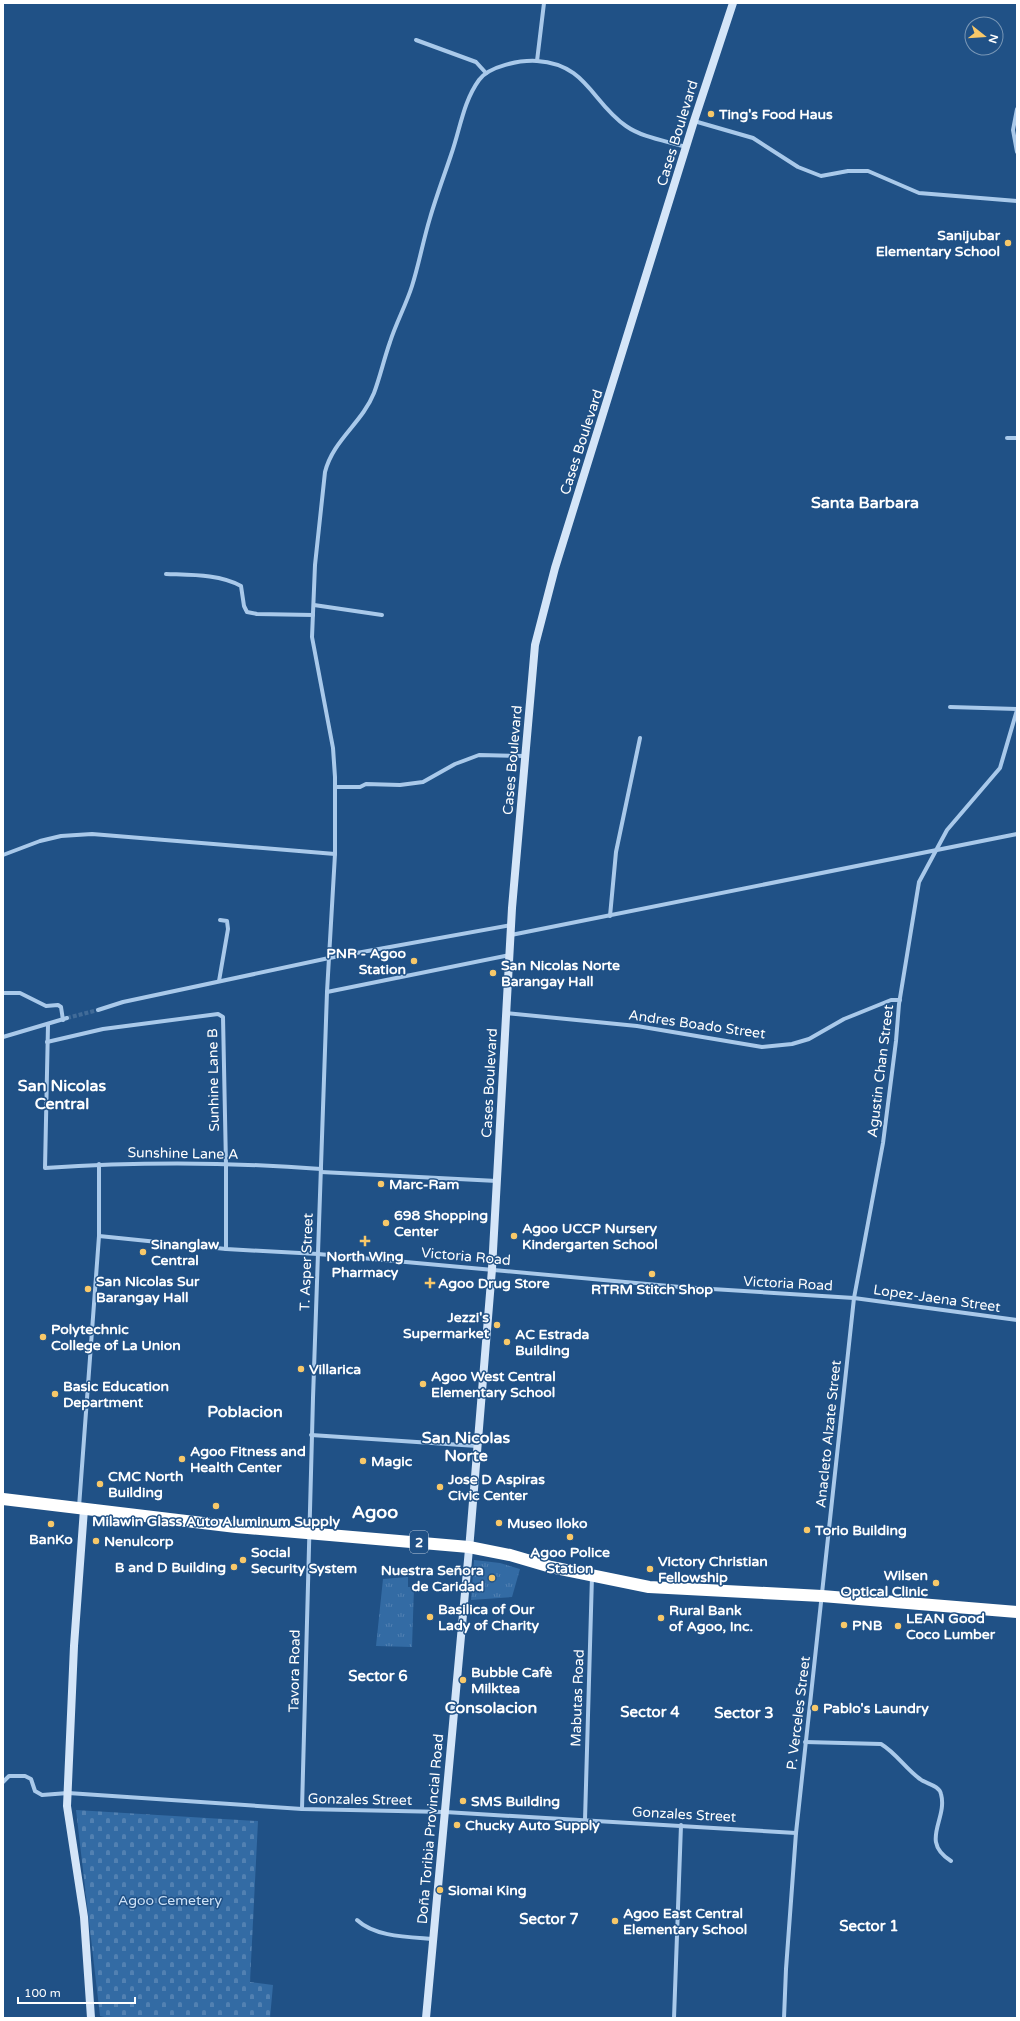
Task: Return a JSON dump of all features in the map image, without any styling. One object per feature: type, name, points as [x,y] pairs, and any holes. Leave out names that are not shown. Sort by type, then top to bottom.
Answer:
[{"type":"highway","name":"2","points":[[3,1499],[236,1527],[469,1547],[592,1576],[649,1587],[822,1596],[1017,1612]]},
{"type":"street","points":[[537,61],[544,3]]},
{"type":"street","name":"Cases Boulevard","points":[[469,1547],[492,1269],[511,925],[535,645],[542,612],[694,121],[733,3]]},
{"type":"street","points":[[416,40],[476,62],[486,73],[502,66],[537,61],[562,67],[574,73],[584,81],[612,113],[628,127],[639,133],[686,147]]},
{"type":"street","name":"T. Asper Street","points":[[308,1533],[327,992],[335,854],[335,787],[333,748],[312,637],[315,565],[325,472],[329,457],[335,447],[364,410],[374,393],[390,341],[412,287],[429,220],[457,138],[466,106],[472,92],[486,73]]},
{"type":"street","points":[[1017,109],[1013,130],[1017,152]]},
{"type":"street","points":[[694,121],[753,138],[798,167],[821,176],[848,171],[868,171],[919,194],[1017,201]]},
{"type":"street","points":[[1007,438],[1017,438]]},
{"type":"street","points":[[166,574],[203,576],[233,582],[241,586],[244,606],[247,612],[257,614],[313,615]]},
{"type":"street","points":[[314,605],[382,615]]},
{"type":"street","points":[[950,707],[1017,710]]},
{"type":"street","name":"Agustin Chan Street","points":[[854,1298],[883,1143],[900,1000],[916,894],[920,882],[947,830],[1000,768],[1017,710]]},
{"type":"street","points":[[610,916],[616,852],[640,738]]},
{"type":"street","points":[[335,787],[360,787],[366,784],[400,785],[423,782],[455,764],[479,755],[525,756]]},
{"type":"street","points":[[3,855],[61,836],[92,834],[335,854]]},
{"type":"street","points":[[511,935],[1017,834]]},
{"type":"street","points":[[220,920],[227,921],[228,929],[220,981]]},
{"type":"street","points":[[98,1010],[220,981],[329,958],[511,925]]},
{"type":"street","points":[[327,992],[510,956]]},
{"type":"street","points":[[3,993],[20,993],[46,1006],[58,1005],[61,1007],[65,1019],[3,1037]]},
{"type":"street","name":"Andres Boado Street","points":[[506,1013],[637,1026],[762,1047],[792,1044],[809,1039],[844,1019],[890,1000],[900,1000]]},
{"type":"street","name":"Sunhine Lane B","points":[[47,1042],[104,1029],[218,1014],[223,1017],[226,1249]]},
{"type":"street","points":[[47,1042],[48,1025]]},
{"type":"street","name":"Sunshine Lane A","points":[[47,1042],[45,1168],[99,1164],[170,1163],[276,1166],[497,1181]]},
{"type":"street","points":[[91,2018],[84,1917],[67,1806],[74,1646],[99,1236],[99,1164]]},
{"type":"street","name":"Victoria Road","points":[[99,1236],[226,1249],[318,1254],[680,1287],[854,1298]]},
{"type":"street","name":"Lopez-Jaena Street","points":[[854,1298],[1017,1320]]},
{"type":"street","name":"Anacleto Alzate Street","points":[[822,1596],[854,1298]]},
{"type":"street","points":[[311,1435],[477,1446]]},
{"type":"street","name":"Tavora Road","points":[[302,1809],[308,1533]]},
{"type":"street","name":"Doña Toribia Provincial Road","points":[[426,2018],[469,1547]]},
{"type":"street","name":"Mabutas Road","points":[[585,1820],[592,1576]]},
{"type":"street","name":"P. Verceles Street","points":[[784,2018],[796,1833],[822,1596]]},
{"type":"street","points":[[805,1742],[881,1744],[920,1780],[938,1789],[941,1793],[942,1803],[935,1841],[943,1856],[951,1861]]},
{"type":"street","name":"Gonzales Street","points":[[3,1782],[9,1776],[25,1776],[31,1779],[33,1787],[39,1794],[68,1793],[302,1809],[445,1812],[796,1833]]},
{"type":"street","points":[[674,2018],[681,1825]]},
{"type":"street","points":[[357,1920],[363,1926],[373,1930],[433,1940]]},
{"type":"green space","points":[[474,1560],[500,1563],[520,1569],[512,1597],[471,1600]]},
{"type":"green space","points":[[408,1577],[408,1587],[414,1587],[412,1647],[376,1646],[383,1579]]},
{"type":"green space","name":"Agoo Cemetery","points":[[76,1810],[258,1821],[250,1982],[273,1985],[270,2018],[109,2018],[100,2016]]},
{"type":"tunnel","points":[[67,1018],[98,1010]]},
{"type":"place","name":"Ting's Food Haus","points":[[711,114]]},
{"type":"place","name":"Sanijubar Elementary School","points":[[1008,243]]},
{"type":"place","name":"PNR - Agoo Station","points":[[414,961]]},
{"type":"place","name":"San Nicolas Norte Barangay Hall","points":[[493,973]]},
{"type":"place","name":"Marc-Ram","points":[[381,1184]]},
{"type":"place","name":"698 Shopping Center","points":[[386,1223]]},
{"type":"place","name":"Agoo UCCP Nursery Kindergarten School","points":[[514,1236]]},
{"type":"place","name":"North Wing Pharmacy","points":[[365,1241]]},
{"type":"place","name":"Sinanglaw Central","points":[[143,1252]]},
{"type":"place","name":"RTRM Stitch Shop","points":[[652,1274]]},
{"type":"place","name":"Agoo Drug Store","points":[[430,1283]]},
{"type":"place","name":"San Nicolas Sur Barangay Hall","points":[[88,1289]]},
{"type":"place","name":"Jezzi's Supermarket","points":[[497,1325]]},
{"type":"place","name":"Polytechnic College of La Union","points":[[43,1337]]},
{"type":"place","name":"AC Estrada Building","points":[[507,1342]]},
{"type":"place","name":"Villarica","points":[[301,1369]]},
{"type":"place","name":"Agoo West Central Elementary School","points":[[423,1384]]},
{"type":"place","name":"Basic Education Department","points":[[55,1394]]},
{"type":"place","name":"Agoo Fitness and Health Center","points":[[182,1459]]},
{"type":"place","name":"Magic","points":[[363,1461]]},
{"type":"place","name":"CMC North Building","points":[[100,1484]]},
{"type":"place","name":"Jose D Aspiras Civic Center","points":[[440,1487]]},
{"type":"place","name":"Milawin Glass Auto Aluminum Supply","points":[[216,1506]]},
{"type":"place","name":"Museo Iloko","points":[[499,1523]]},
{"type":"place","name":"BanKo","points":[[51,1524]]},
{"type":"place","name":"Torio Building","points":[[807,1530]]},
{"type":"place","name":"Agoo Police Station","points":[[570,1537]]},
{"type":"place","name":"Nenulcorp","points":[[96,1541]]},
{"type":"place","name":"Social Security System","points":[[243,1560]]},
{"type":"place","name":"B and D Building","points":[[234,1567]]},
{"type":"place","name":"Victory Christian Fellowship","points":[[650,1569]]},
{"type":"place","name":"Nuestra Señora de Caridad","points":[[492,1578]]},
{"type":"place","name":"Wilsen Optical Clinic","points":[[936,1583]]},
{"type":"place","name":"Basilica of Our Lady of Charity","points":[[430,1617]]},
{"type":"place","name":"Rural Bank of Agoo, Inc.","points":[[661,1618]]},
{"type":"place","name":"PNB","points":[[844,1625]]},
{"type":"place","name":"LEAN Good Coco Lumber","points":[[898,1626]]},
{"type":"place","name":"Bubble Cafè Milktea","points":[[463,1680]]},
{"type":"place","name":"Pablo's Laundry","points":[[815,1708]]},
{"type":"place","name":"SMS Building","points":[[463,1801]]},
{"type":"place","name":"Chucky Auto Supply","points":[[457,1825]]},
{"type":"place","name":"Siomai King","points":[[440,1890]]},
{"type":"place","name":"Agoo East Central Elementary School","points":[[615,1921]]},
{"type":"district","name":"Santa Barbara","points":[[865,502]]},
{"type":"district","name":"San Nicolas Central","points":[[62,1094]]},
{"type":"district","name":"Poblacion","points":[[245,1411]]},
{"type":"district","name":"San Nicolas Norte","points":[[466,1446]]},
{"type":"district","name":"Agoo","points":[[375,1512]]},
{"type":"district","name":"Sector 6","points":[[378,1676]]},
{"type":"district","name":"Consolacion","points":[[491,1707]]},
{"type":"district","name":"Sector 4","points":[[650,1712]]},
{"type":"district","name":"Sector 3","points":[[744,1713]]},
{"type":"district","name":"Sector 7","points":[[549,1919]]},
{"type":"district","name":"Sector 1","points":[[869,1926]]}]
